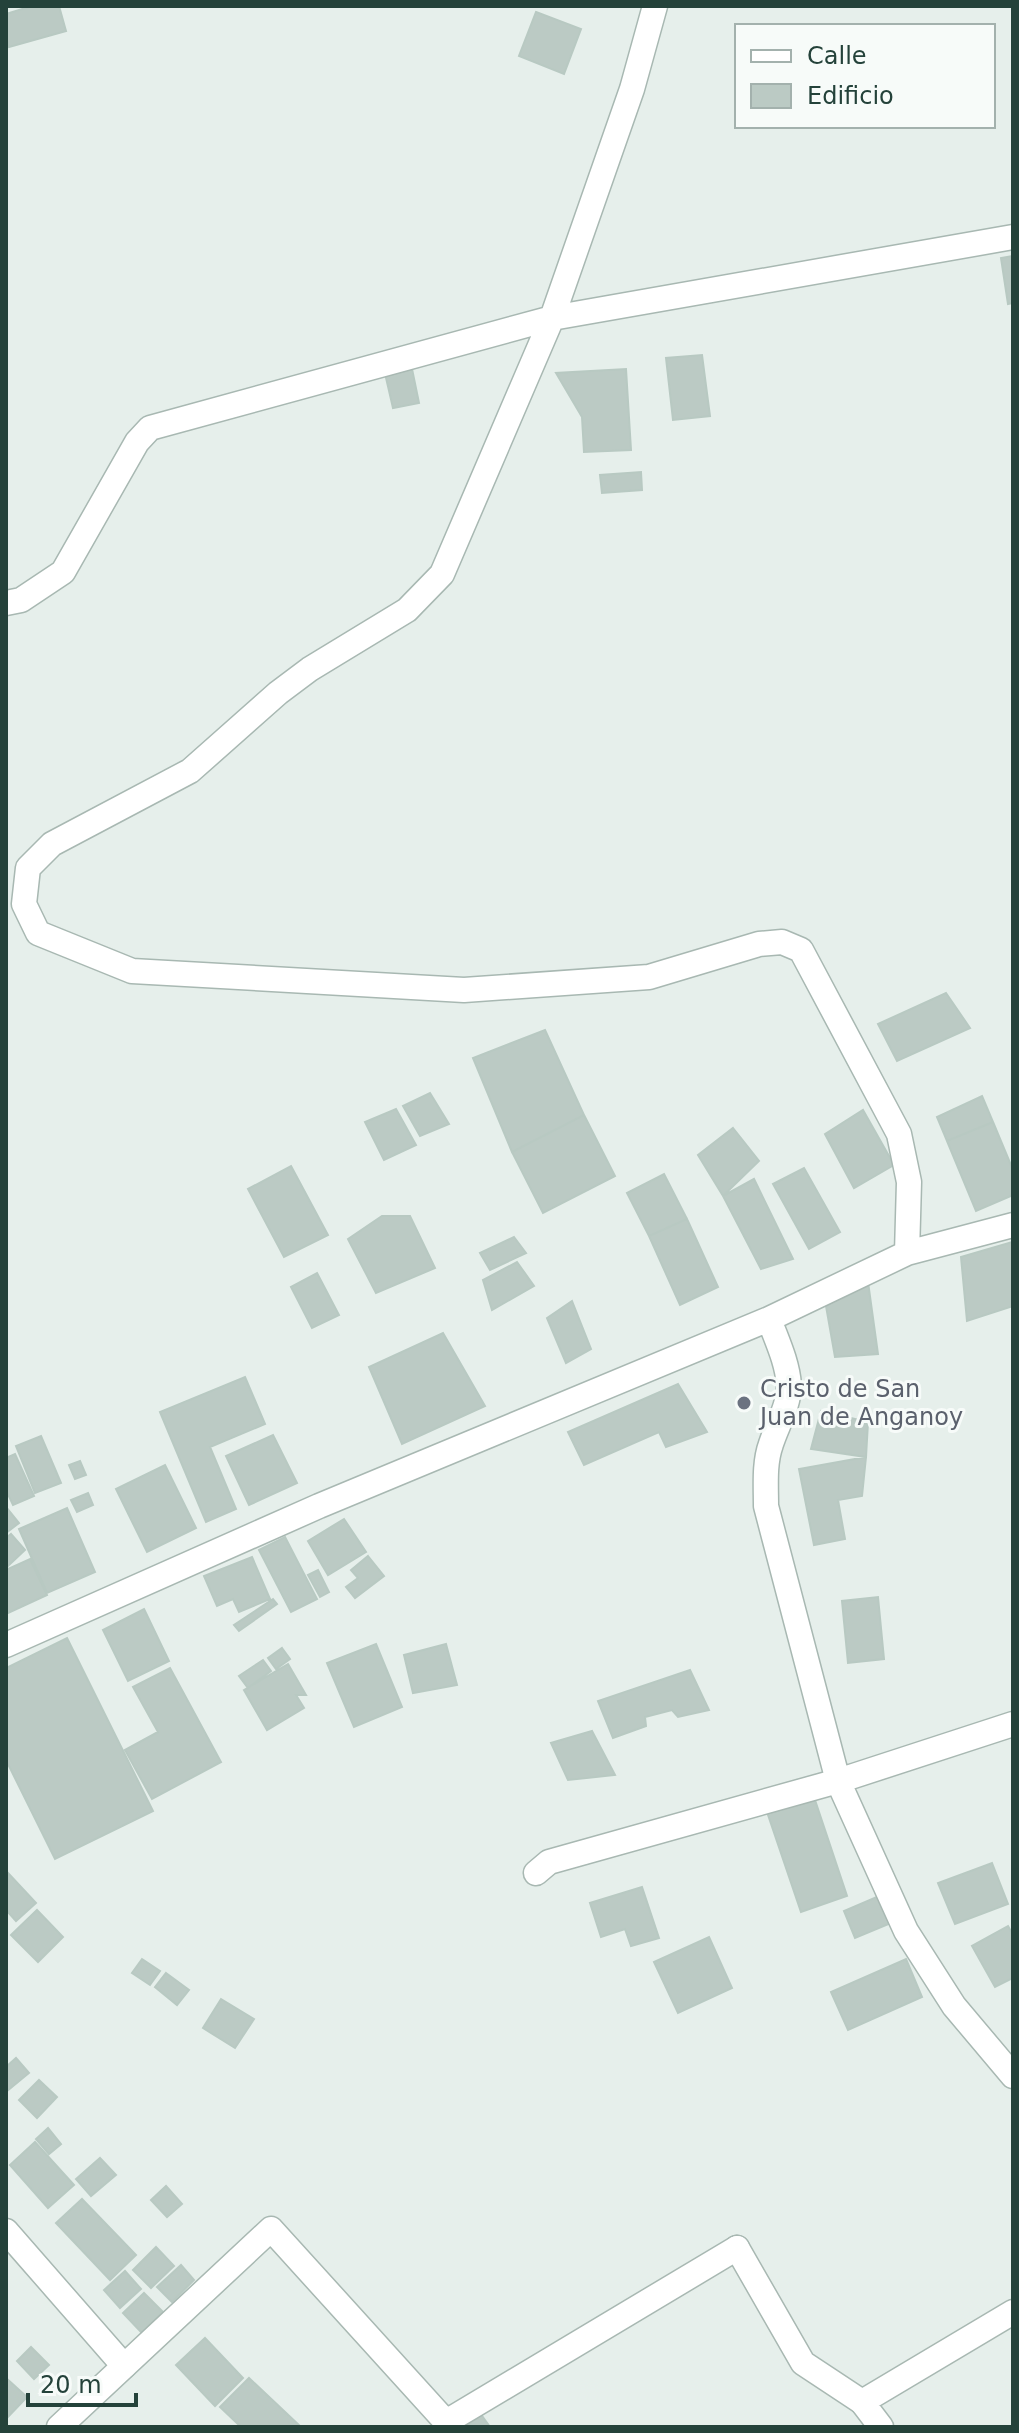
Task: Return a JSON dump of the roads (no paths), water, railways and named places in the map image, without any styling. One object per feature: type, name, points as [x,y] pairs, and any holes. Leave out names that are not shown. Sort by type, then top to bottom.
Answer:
[{"type":"street","points":[[655,6],[632,89],[552,318],[442,574],[407,610],[310,669],[278,693],[190,771],[52,844],[28,868],[24,904],[38,933],[132,971],[464,990],[649,977],[759,944],[782,942],[801,950],[899,1134],[909,1182],[907,1253]]},
{"type":"street","points":[[6,603],[21,600],[63,572],[137,442],[150,428],[552,318],[1013,237]]},
{"type":"street","points":[[6,1645],[319,1506],[769,1319],[907,1253],[1013,1225]]},
{"type":"street","points":[[769,1319],[786,1363],[789,1388],[783,1415],[769,1447],[765,1476],[766,1506],[838,1781],[906,1931],[954,2006],[1013,2076]]},
{"type":"street","points":[[536,1873],[549,1862],[838,1781],[1013,1724]]},
{"type":"street","points":[[59,2427],[271,2229],[446,2422],[737,2248],[803,2363],[862,2402],[881,2427]]},
{"type":"street","points":[[6,2231],[124,2366]]},
{"type":"street","points":[[862,2402],[1013,2312]]},
{"type":"place","name":"Cristo de San Juan de Anganoy","points":[[744,1403]]}]
